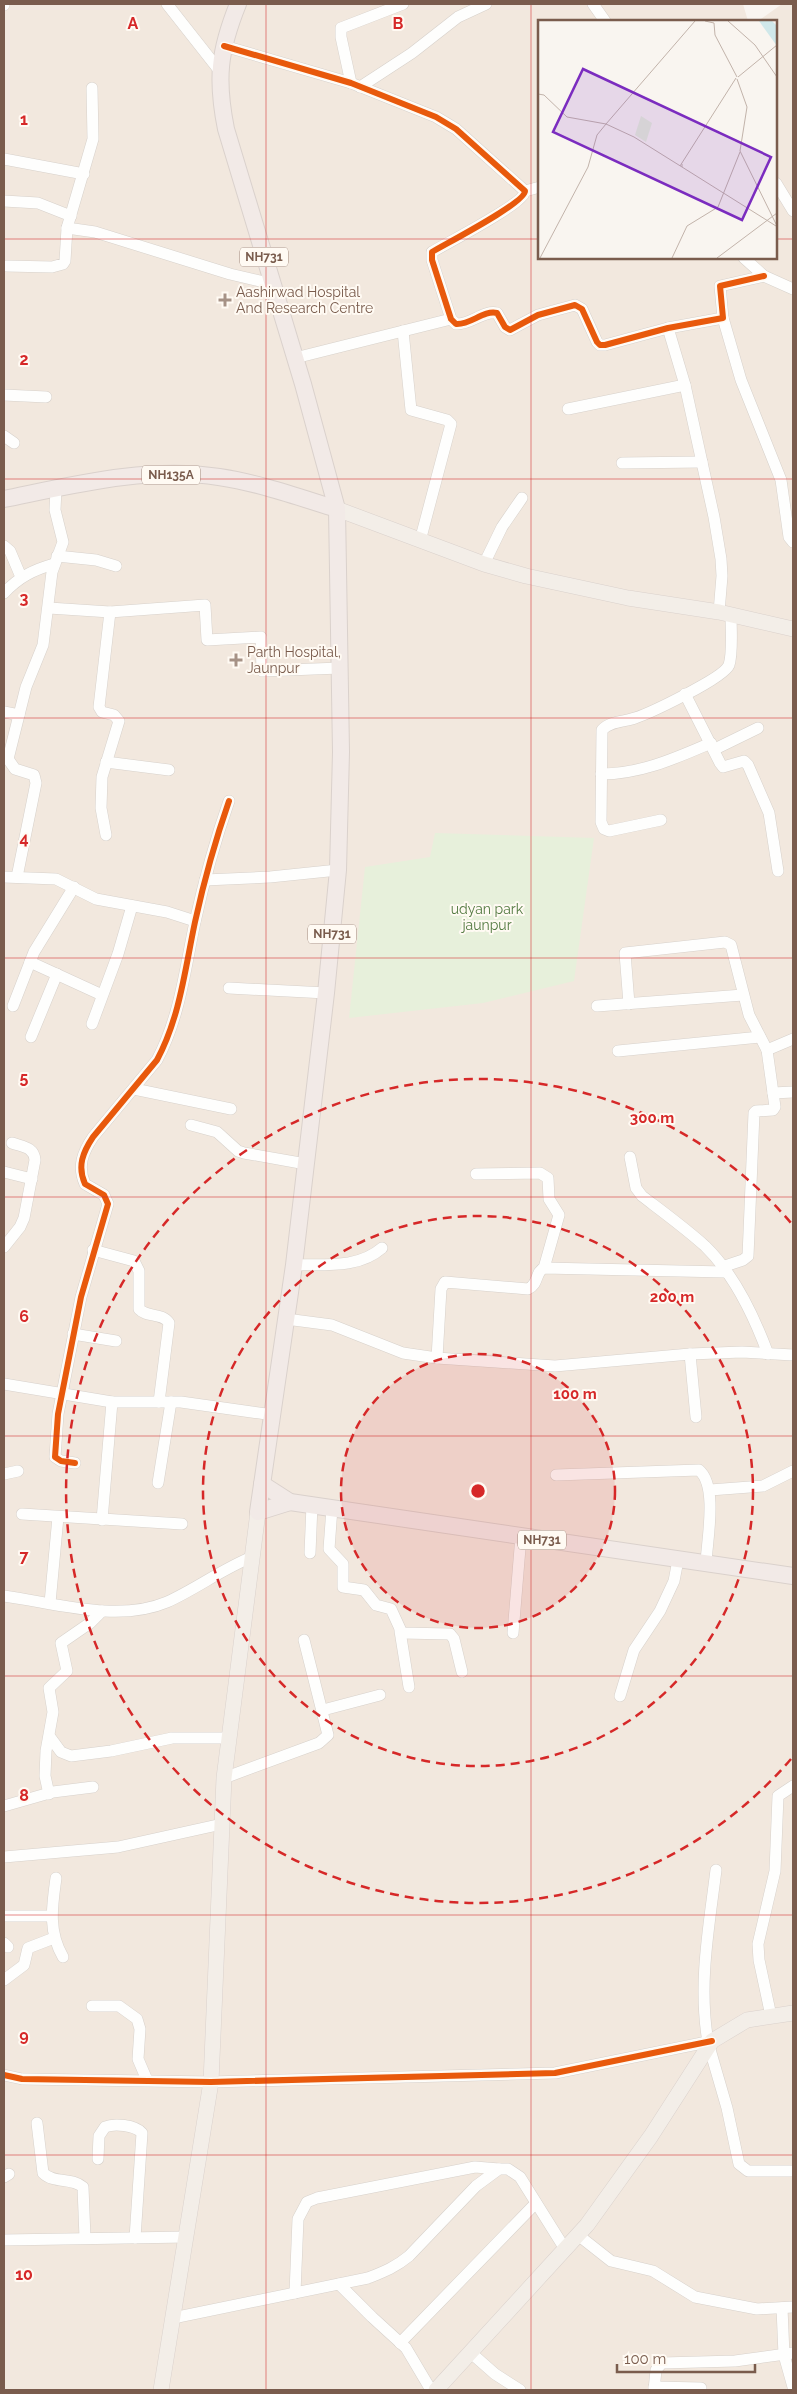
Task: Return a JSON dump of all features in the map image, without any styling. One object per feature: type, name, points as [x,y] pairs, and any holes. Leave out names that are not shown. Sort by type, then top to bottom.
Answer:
[{"type":"highway","name":"NH731","points":[[238,4],[224,46],[219,70],[220,98],[226,129],[295,358],[337,509],[341,752],[338,870],[326,993],[294,1265],[258,1512],[290,1502]]},
{"type":"highway","name":"NH135A","points":[[4,499],[129,477],[182,474],[218,477],[266,487],[337,509]]},
{"type":"highway","name":"NH731","points":[[262,1484],[290,1502],[793,1576]]},
{"type":"main road","points":[[337,509],[484,564],[609,594],[725,613],[793,628]]},
{"type":"main road","points":[[161,2390],[211,2082],[224,1778],[258,1512]]},
{"type":"main road","points":[[436,2390],[578,2235],[650,2136],[710,2043],[747,2020],[793,2012]]},
{"type":"street","points":[[167,4],[219,70]]},
{"type":"street","points":[[356,85],[341,37],[341,28],[403,4]]},
{"type":"street","points":[[356,85],[412,53],[458,17],[486,4]]},
{"type":"street","points":[[593,4],[604,20]]},
{"type":"street","points":[[224,46],[356,85],[436,118],[456,129],[526,191]]},
{"type":"street","points":[[6,266],[52,267],[63,264],[67,228],[84,174],[94,127],[92,88]]},
{"type":"street","points":[[4,159],[84,174]]},
{"type":"street","points":[[777,185],[793,211]]},
{"type":"street","points":[[526,191],[538,187]]},
{"type":"street","points":[[526,191],[524,197],[504,211],[432,252],[432,260],[451,319],[456,324],[468,323],[492,312],[497,313],[505,327],[510,330],[538,315],[574,305],[582,309],[600,345],[668,328],[723,318]]},
{"type":"street","points":[[4,201],[26,200],[38,202],[71,216]]},
{"type":"street","points":[[67,228],[95,232],[230,274],[273,284]]},
{"type":"street","points":[[745,259],[764,276],[793,289]]},
{"type":"street","points":[[764,276],[720,286],[723,318],[741,380],[781,480],[789,537],[793,542]]},
{"type":"street","points":[[295,358],[451,319]]},
{"type":"street","points":[[661,820],[604,830],[601,822],[601,735],[605,727],[634,719],[712,681],[728,667],[721,559],[685,385],[668,328]]},
{"type":"street","points":[[403,331],[412,410],[448,420],[451,424],[420,541]]},
{"type":"street","points":[[568,408],[685,385]]},
{"type":"street","points":[[4,398],[46,397]]},
{"type":"street","points":[[4,436],[14,443]]},
{"type":"street","points":[[622,463],[702,462]]},
{"type":"street","points":[[17,877],[36,782],[34,775],[15,769],[8,759],[26,687],[44,644],[56,560],[63,542],[55,510],[56,489]]},
{"type":"street","points":[[484,564],[502,527],[522,498]]},
{"type":"street","points":[[4,546],[10,551],[21,577]]},
{"type":"street","points":[[4,593],[21,577],[56,560],[96,560],[116,566]]},
{"type":"street","points":[[49,608],[110,612],[205,605],[207,640],[261,637],[262,671],[340,668]]},
{"type":"street","points":[[106,835],[102,820],[100,794],[106,762],[119,721],[114,715],[102,712],[99,707],[110,612]]},
{"type":"street","points":[[685,694],[724,766],[744,761],[748,765],[769,813],[778,870]]},
{"type":"street","points":[[4,712],[20,715]]},
{"type":"street","points":[[601,774],[624,774],[646,769],[758,728]]},
{"type":"street","points":[[106,762],[169,770]]},
{"type":"street","points":[[74,1463],[57,1460],[54,1453],[73,1334],[93,1250],[108,1201],[104,1195],[87,1187],[83,1180],[82,1160],[86,1148],[93,1137],[157,1060],[172,1027],[178,1009],[205,880],[215,841],[229,801]]},
{"type":"street","points":[[205,880],[270,877],[338,870]]},
{"type":"street","points":[[4,877],[56,879],[96,899],[167,912],[195,921]]},
{"type":"street","points":[[13,1006],[30,962],[74,888]]},
{"type":"street","points":[[92,1024],[118,954],[132,906]]},
{"type":"street","points":[[544,1268],[724,1269],[748,1256],[754,1113],[775,1108],[767,1050],[749,1015],[731,945],[725,942],[625,953],[629,1004]]},
{"type":"street","points":[[30,962],[102,995]]},
{"type":"street","points":[[31,1037],[58,974]]},
{"type":"street","points":[[229,988],[326,993]]},
{"type":"street","points":[[597,1006],[743,995]]},
{"type":"street","points":[[618,1051],[760,1037]]},
{"type":"street","points":[[767,1050],[793,1039]]},
{"type":"street","points":[[134,1089],[231,1109]]},
{"type":"street","points":[[773,1093],[793,1092]]},
{"type":"street","points":[[191,1125],[217,1132],[238,1151],[306,1164]]},
{"type":"street","points":[[4,1247],[20,1227],[35,1160],[33,1151],[12,1143]]},
{"type":"street","points":[[630,1157],[636,1188],[642,1196],[704,1246],[724,1269],[749,1307],[768,1354]]},
{"type":"street","points":[[4,1172],[32,1178]]},
{"type":"street","points":[[437,1358],[441,1289],[445,1282],[528,1289],[536,1283],[539,1272],[544,1268],[559,1215],[549,1199],[548,1178],[540,1173],[476,1174]]},
{"type":"street","points":[[294,1265],[349,1263],[367,1258],[382,1248]]},
{"type":"street","points":[[93,1250],[134,1261],[139,1271],[139,1308],[144,1313],[166,1318],[169,1323],[158,1483]]},
{"type":"street","points":[[286,1319],[332,1325],[403,1353],[437,1358],[555,1366],[690,1354],[742,1352],[793,1355]]},
{"type":"street","points":[[73,1334],[116,1341]]},
{"type":"street","points":[[690,1354],[696,1417]]},
{"type":"street","points":[[4,1384],[112,1402],[165,1402],[273,1415]]},
{"type":"street","points":[[102,1520],[112,1402]]},
{"type":"street","points":[[556,1475],[699,1470],[704,1475],[710,1490],[706,1563]]},
{"type":"street","points":[[4,1474],[18,1471]]},
{"type":"street","points":[[710,1490],[762,1486],[793,1471]]},
{"type":"street","points":[[310,1554],[312,1505]]},
{"type":"street","points":[[332,1508],[329,1548],[343,1564],[343,1587],[364,1590],[376,1605],[391,1609],[400,1631],[409,1687]]},
{"type":"street","points":[[22,1514],[182,1524]]},
{"type":"street","points":[[50,1602],[58,1517]]},
{"type":"street","points":[[513,1633],[521,1536]]},
{"type":"street","points":[[4,1596],[102,1611],[137,1611],[166,1602],[252,1557]]},
{"type":"street","points":[[620,1696],[634,1650],[660,1611],[674,1581],[678,1560]]},
{"type":"street","points":[[49,1794],[45,1776],[46,1752],[53,1712],[49,1688],[67,1671],[61,1643],[90,1623],[102,1611]]},
{"type":"street","points":[[400,1631],[404,1634],[450,1634],[454,1639],[462,1672]]},
{"type":"street","points":[[224,1778],[325,1739],[328,1730],[304,1640]]},
{"type":"street","points":[[323,1710],[380,1695]]},
{"type":"street","points":[[50,1737],[61,1752],[71,1756],[111,1751],[172,1738],[228,1738]]},
{"type":"street","points":[[771,2016],[759,1960],[758,1944],[775,1871],[778,1796],[793,1786]]},
{"type":"street","points":[[4,1806],[49,1794],[93,1787]]},
{"type":"street","points":[[4,1857],[118,1847],[222,1824]]},
{"type":"street","points":[[716,1870],[704,1975],[704,2016],[727,2108],[738,2164],[748,2171],[793,2170]]},
{"type":"street","points":[[56,1878],[52,1916],[54,1938],[63,1957]]},
{"type":"street","points":[[4,1916],[52,1916]]},
{"type":"street","points":[[4,1980],[24,1965],[28,1948],[54,1938]]},
{"type":"street","points":[[92,2006],[119,2006],[137,2019],[140,2029],[138,2059],[147,2080]]},
{"type":"street","points":[[4,2084],[22,2080],[211,2082],[555,2073],[710,2043]]},
{"type":"street","points":[[4,2075],[22,2080]]},
{"type":"street","points":[[37,2124],[43,2173],[50,2178],[77,2183],[83,2187],[84,2238]]},
{"type":"street","points":[[98,2159],[99,2136],[105,2127],[122,2126],[138,2129],[142,2133],[135,2238]]},
{"type":"street","points":[[295,2293],[298,2219],[307,2202],[317,2198],[475,2167],[508,2168],[520,2177],[565,2249]]},
{"type":"street","points":[[173,2318],[368,2278],[398,2265],[476,2186],[499,2169]]},
{"type":"street","points":[[400,2343],[536,2203]]},
{"type":"street","points":[[578,2235],[611,2261],[653,2271],[695,2296],[757,2309],[787,2307],[788,2354],[793,2387]]},
{"type":"street","points":[[4,2240],[187,2237]]},
{"type":"street","points":[[339,2284],[414,2358],[431,2390]]},
{"type":"street","points":[[470,2352],[495,2374],[520,2390]]},
{"type":"street","points":[[701,2388],[654,2389],[656,2370],[662,2363],[735,2361],[788,2354]]},
{"type":"shaded area","points":[[4,4],[743,4],[748,20],[538,20],[538,259],[777,259],[777,20],[759,20],[782,4],[793,4],[793,2390],[4,2390]]},
{"type":"green space","name":"udyan park jaunpur","points":[[435,833],[594,838],[574,981],[483,1003],[349,1018],[365,867],[430,857]]},
{"type":"cycle path","points":[[224,46],[351,83],[436,117],[456,129],[525,191],[522,197],[500,213],[432,252],[432,260],[451,319],[456,324],[461,324],[487,314],[497,313],[505,327],[510,330],[538,315],[575,305],[582,309],[597,342],[600,345],[605,345],[668,328],[723,318],[720,286],[764,276]]},
{"type":"cycle path","points":[[75,1463],[61,1461],[55,1457],[58,1414],[81,1297],[108,1204],[104,1195],[85,1184],[81,1171],[82,1159],[93,1137],[157,1060],[165,1044],[181,993],[206,876],[229,801]]},
{"type":"cycle path","points":[[4,2075],[22,2079],[211,2082],[555,2073],[712,2041]]},
{"type":"place","name":"Aashirwad Hospital And Research Centre","points":[[225,300]]},
{"type":"place","name":"Parth Hospital, Jaunpur","points":[[236,660]]}]
